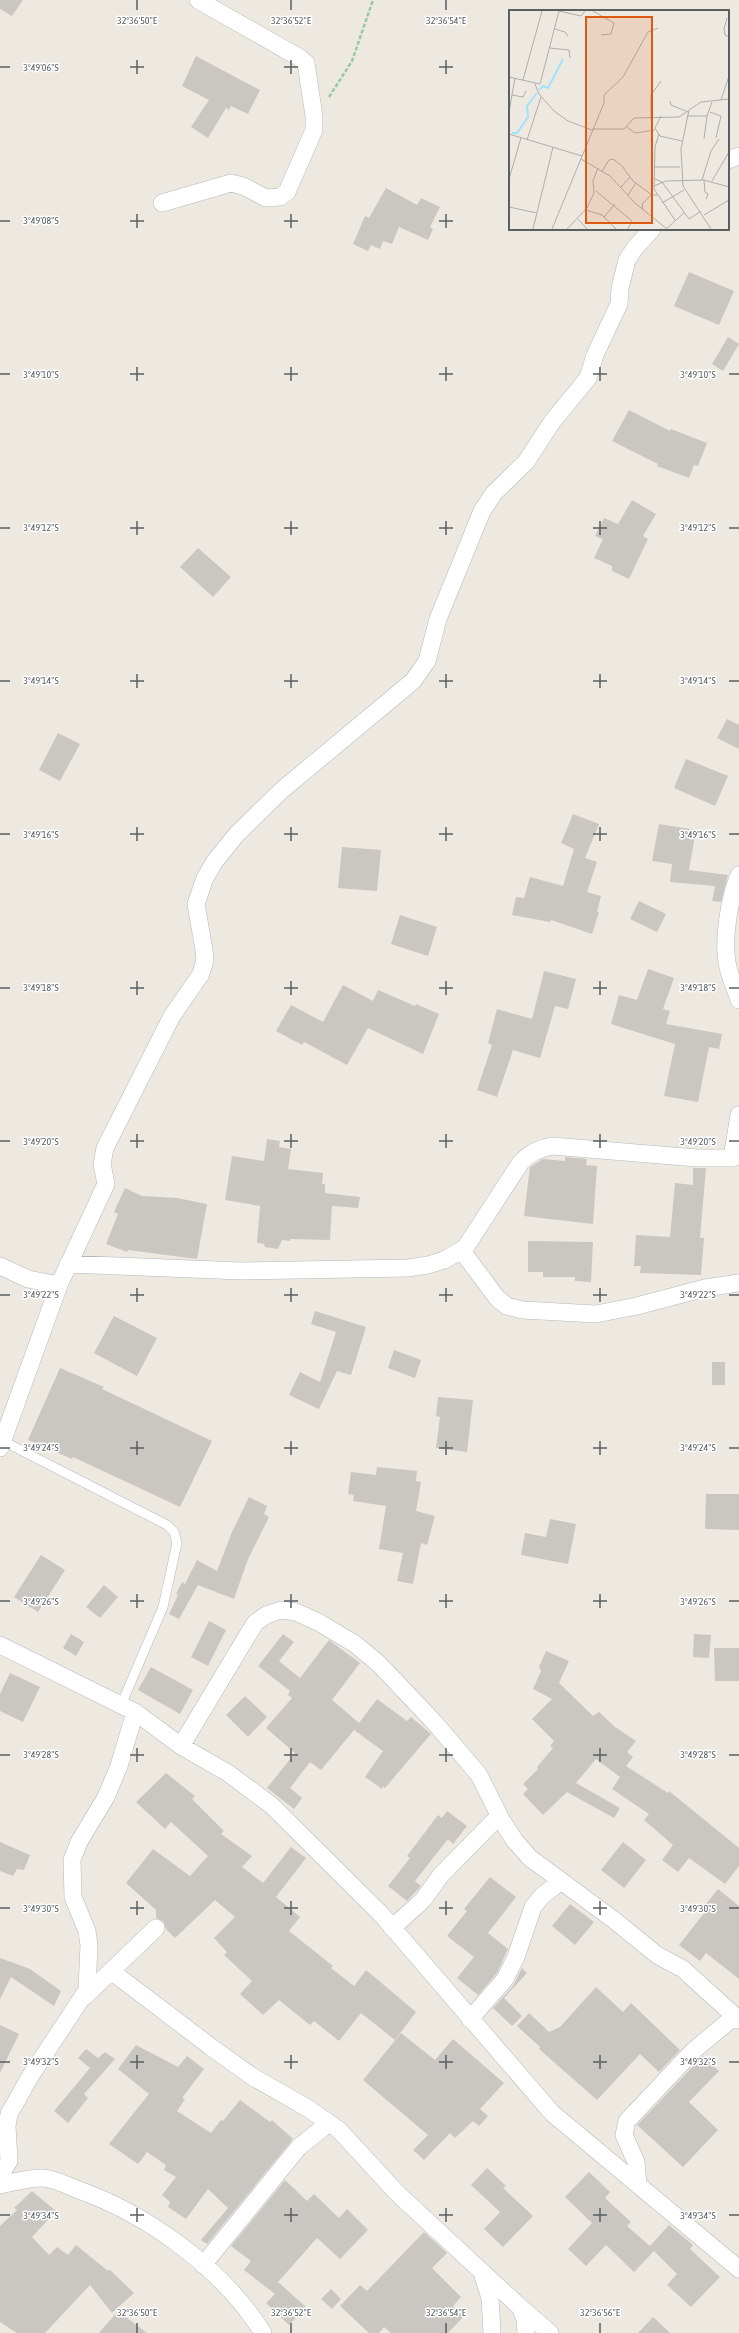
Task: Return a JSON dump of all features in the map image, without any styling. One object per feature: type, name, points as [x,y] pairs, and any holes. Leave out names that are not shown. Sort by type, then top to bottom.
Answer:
[{"type":"street","points":[[162,203],[231,183],[243,186],[266,198],[284,196],[310,142],[314,130],[315,119],[309,74],[306,63],[300,58],[198,0]]},
{"type":"street","points":[[729,160],[739,156]]},
{"type":"street","points":[[1,1445],[68,1264],[106,1184],[102,1164],[105,1148],[172,1016],[201,974],[204,960],[204,950],[196,907],[198,893],[204,878],[215,861],[237,834],[282,790],[413,681],[427,661],[438,620],[482,511],[494,493],[526,462],[552,422],[588,378],[595,355],[619,304],[620,288],[627,260],[635,248],[651,230]]},
{"type":"street","points":[[739,875],[732,896],[725,947],[728,969],[739,1000]]},
{"type":"street","points":[[68,1264],[241,1271],[408,1268],[439,1261],[462,1251],[470,1243],[521,1162],[526,1156],[542,1148],[552,1146],[697,1158],[736,1156],[739,1115]]},
{"type":"street","points":[[462,1251],[497,1298],[507,1306],[522,1310],[596,1314],[638,1306],[705,1288],[739,1283]]},
{"type":"street","points":[[0,1266],[28,1279],[60,1285]]},
{"type":"street","points":[[182,1746],[255,1623],[266,1615],[281,1610],[296,1612],[320,1623],[355,1644],[394,1679],[479,1775],[499,1816],[515,1841],[530,1858],[560,1882],[614,1920],[658,1955],[683,1970],[737,2018],[693,2051],[627,2121],[624,2135],[636,2162],[638,2185]]},
{"type":"street","points":[[0,1645],[128,1708],[182,1746],[228,1773],[270,1805],[392,1928],[552,2112],[739,2269]]},
{"type":"street","points":[[84,1997],[89,1981],[89,1946],[87,1931],[73,1897],[72,1860],[79,1842],[106,1797],[119,1766],[128,1708]]},
{"type":"street","points":[[392,1928],[417,1906],[441,1875],[499,1816]]},
{"type":"street","points":[[470,2019],[505,1979],[516,1957],[534,1907],[542,1896],[560,1882]]},
{"type":"street","points":[[0,2176],[9,2161],[7,2126],[9,2114],[31,2075],[84,1997],[156,1928]]},
{"type":"street","points":[[111,1971],[253,2077],[329,2123],[356,2147],[397,2193],[520,2308],[550,2333]]},
{"type":"street","points":[[203,2265],[299,2147],[329,2123]]},
{"type":"street","points":[[0,2185],[23,2179],[42,2178],[94,2195],[133,2216],[179,2245],[203,2265],[241,2300],[263,2333]]},
{"type":"street","points":[[482,2272],[490,2298],[492,2333]]},
{"type":"street","points":[[520,2308],[525,2319],[526,2333]]},
{"type":"lane","points":[[1,1445],[167,1525],[176,1537],[177,1543],[163,1608],[128,1708]]},
{"type":"path","points":[[315,119],[352,61],[373,0]]},
{"type":"building","points":[[0,0],[23,0],[12,16],[0,9]]},
{"type":"building","points":[[196,56],[260,90],[248,114],[231,106],[229,110],[226,108],[208,138],[191,127],[209,100],[182,86]]},
{"type":"building","points":[[386,188],[417,205],[421,198],[440,207],[430,227],[433,229],[428,240],[399,227],[392,244],[383,241],[380,249],[371,245],[368,251],[353,244],[365,216],[369,218]]},
{"type":"building","points":[[689,272],[734,291],[719,325],[674,306]]},
{"type":"building","points":[[728,337],[739,344],[723,371],[712,364]]},
{"type":"building","points":[[629,410],[670,431],[671,429],[707,443],[698,466],[694,465],[689,478],[657,466],[658,464],[612,441]]},
{"type":"building","points":[[632,500],[656,514],[643,536],[648,539],[629,579],[612,571],[612,566],[594,558],[603,539],[595,536],[604,518],[618,524]]},
{"type":"building","points":[[198,548],[231,577],[213,597],[180,567]]},
{"type":"building","points":[[727,719],[739,725],[739,749],[717,738]]},
{"type":"building","points":[[58,733],[80,744],[60,781],[39,770]]},
{"type":"building","points":[[686,759],[728,776],[715,806],[674,788]]},
{"type":"building","points":[[573,814],[599,824],[585,858],[597,862],[587,892],[601,896],[597,912],[599,912],[592,934],[551,920],[550,922],[512,915],[516,897],[524,898],[530,877],[563,886],[574,849],[561,843]]},
{"type":"building","points":[[659,824],[696,830],[689,870],[728,875],[721,902],[712,901],[715,886],[670,882],[672,864],[652,861]]},
{"type":"building","points":[[342,847],[381,850],[377,891],[338,888]]},
{"type":"building","points":[[639,901],[666,914],[657,932],[630,919]]},
{"type":"building","points":[[400,915],[437,927],[428,956],[391,944]]},
{"type":"building","points":[[648,969],[674,978],[663,1009],[670,1011],[666,1024],[722,1034],[719,1049],[709,1047],[698,1102],[664,1096],[675,1044],[611,1024],[619,995],[637,1000]]},
{"type":"building","points":[[544,971],[576,979],[568,1009],[555,1006],[540,1058],[513,1050],[497,1097],[477,1090],[492,1045],[488,1043],[497,1009],[532,1019]]},
{"type":"building","points":[[343,985],[373,1001],[378,990],[415,1006],[416,1004],[439,1014],[423,1054],[368,1028],[347,1065],[304,1042],[302,1045],[276,1031],[291,1005],[323,1022]]},
{"type":"building","points":[[267,1139],[280,1141],[279,1147],[291,1149],[288,1169],[323,1173],[322,1184],[325,1184],[325,1193],[360,1197],[358,1208],[332,1206],[330,1240],[290,1239],[290,1241],[282,1240],[278,1249],[265,1247],[264,1244],[257,1243],[260,1206],[225,1200],[232,1156],[264,1161]]},
{"type":"building","points":[[565,1157],[587,1159],[586,1165],[597,1166],[593,1224],[524,1216],[530,1167],[543,1159],[565,1161]]},
{"type":"building","points":[[693,1168],[706,1168],[700,1238],[704,1238],[701,1275],[640,1273],[641,1266],[634,1266],[636,1235],[670,1237],[675,1183],[693,1185]]},
{"type":"building","points":[[125,1188],[142,1196],[177,1198],[207,1204],[197,1259],[128,1250],[127,1252],[106,1244],[118,1214],[114,1212]]},
{"type":"building","points":[[528,1241],[593,1242],[591,1282],[575,1281],[575,1277],[543,1277],[543,1272],[528,1272]]},
{"type":"building","points":[[315,1311],[366,1327],[351,1375],[337,1371],[319,1409],[289,1395],[300,1372],[320,1382],[336,1332],[311,1324]]},
{"type":"building","points":[[114,1316],[157,1338],[137,1376],[94,1353]]},
{"type":"building","points":[[394,1350],[421,1360],[415,1378],[388,1368]]},
{"type":"building","points":[[712,1362],[725,1362],[725,1385],[712,1385]]},
{"type":"building","points":[[60,1368],[104,1387],[102,1389],[212,1441],[180,1507],[73,1457],[72,1459],[28,1440]]},
{"type":"building","points":[[438,1397],[473,1400],[467,1452],[436,1448],[440,1417],[436,1416]]},
{"type":"building","points":[[377,1467],[417,1471],[416,1481],[421,1482],[416,1511],[435,1516],[427,1545],[421,1543],[413,1584],[397,1581],[403,1553],[379,1549],[386,1506],[353,1501],[354,1495],[348,1494],[351,1472],[376,1475]]},
{"type":"building","points":[[706,1494],[739,1494],[739,1530],[705,1529]]},
{"type":"building","points":[[249,1497],[267,1506],[264,1514],[269,1517],[248,1559],[234,1599],[198,1585],[179,1619],[169,1614],[182,1582],[185,1584],[197,1560],[217,1571],[232,1532]]},
{"type":"building","points":[[550,1519],[576,1524],[568,1564],[521,1555],[525,1533],[546,1537]]},
{"type":"building","points":[[41,1555],[65,1570],[38,1612],[14,1597]]},
{"type":"building","points":[[104,1585],[118,1597],[100,1618],[86,1607]]},
{"type":"building","points":[[209,1621],[226,1630],[208,1666],[191,1657]]},
{"type":"building","points":[[71,1634],[84,1642],[76,1656],[63,1648]]},
{"type":"building","points":[[283,1634],[294,1642],[279,1661],[300,1678],[329,1640],[360,1663],[332,1700],[359,1723],[377,1699],[407,1721],[411,1717],[431,1734],[385,1788],[383,1786],[382,1789],[365,1777],[383,1751],[354,1730],[321,1770],[310,1762],[290,1788],[302,1798],[294,1809],[267,1788],[295,1753],[266,1728],[292,1698],[288,1695],[290,1691],[258,1666]]},
{"type":"building","points":[[694,1634],[711,1635],[709,1658],[693,1657]]},
{"type":"building","points":[[714,1648],[739,1648],[739,1681],[715,1681]]},
{"type":"building","points":[[546,1651],[569,1661],[559,1683],[593,1716],[599,1712],[615,1727],[636,1741],[627,1752],[633,1757],[626,1766],[668,1793],[669,1791],[739,1848],[739,1866],[725,1884],[689,1858],[678,1872],[662,1860],[673,1845],[644,1820],[649,1814],[612,1789],[620,1777],[596,1759],[576,1783],[620,1808],[614,1818],[567,1792],[543,1815],[523,1794],[528,1789],[523,1784],[538,1769],[537,1767],[553,1748],[550,1746],[554,1741],[532,1719],[552,1699],[533,1689],[541,1671],[539,1667]]},
{"type":"building","points":[[151,1667],[193,1690],[180,1714],[138,1690]]},
{"type":"building","points":[[10,1673],[40,1687],[23,1722],[0,1711],[0,1694]]},
{"type":"building","points":[[245,1696],[267,1717],[248,1737],[226,1715]]},
{"type":"building","points":[[166,1773],[195,1796],[192,1799],[224,1831],[221,1834],[252,1856],[242,1867],[263,1883],[291,1847],[306,1858],[276,1897],[300,1917],[289,1931],[333,1966],[331,1968],[354,1986],[366,1970],[416,2012],[395,2040],[361,2013],[339,2041],[314,2021],[310,2025],[279,2000],[263,2015],[240,1994],[252,1981],[224,1955],[227,1952],[214,1938],[235,1917],[215,1900],[175,1938],[166,1929],[163,1921],[156,1918],[156,1910],[126,1883],[153,1849],[190,1876],[208,1856],[171,1822],[165,1829],[136,1802]]},
{"type":"building","points":[[447,1811],[467,1826],[453,1844],[448,1839],[415,1881],[421,1886],[407,1901],[388,1886],[410,1858],[407,1856],[438,1815],[442,1818]]},
{"type":"building","points":[[0,1842],[30,1855],[24,1870],[17,1869],[13,1876],[0,1871]]},
{"type":"building","points":[[623,1842],[646,1860],[624,1888],[601,1870]]},
{"type":"building","points":[[490,1877],[516,1897],[488,1933],[508,1949],[497,1973],[478,1995],[457,1978],[474,1957],[447,1936],[467,1911],[464,1909]]},
{"type":"building","points":[[718,1889],[739,1906],[739,1979],[706,1953],[700,1961],[679,1945],[709,1907],[706,1904]]},
{"type":"building","points":[[570,1904],[594,1922],[575,1945],[552,1926]]},
{"type":"building","points":[[0,1958],[30,1969],[61,1991],[54,2006],[11,1977],[0,1999]]},
{"type":"building","points":[[522,1968],[527,1973],[504,1998],[522,2016],[512,2026],[493,2008],[513,1986]]},
{"type":"building","points":[[596,1987],[623,2012],[631,2003],[680,2050],[659,2072],[640,2054],[597,2100],[539,2049],[540,2047],[517,2026],[529,2013],[549,2032],[560,2027]]},
{"type":"building","points":[[0,2025],[19,2034],[0,2073]]},
{"type":"building","points":[[401,2033],[435,2060],[453,2039],[504,2083],[480,2109],[488,2116],[479,2126],[473,2121],[455,2138],[450,2133],[424,2160],[413,2150],[428,2135],[363,2080]]},
{"type":"building","points":[[136,2045],[178,2067],[187,2056],[204,2069],[182,2098],[185,2099],[177,2111],[211,2133],[240,2100],[270,2122],[272,2120],[293,2139],[207,2244],[201,2240],[228,2208],[208,2189],[186,2219],[168,2207],[170,2202],[162,2195],[176,2177],[164,2170],[166,2165],[147,2152],[138,2164],[109,2144],[149,2094],[118,2069]]},
{"type":"building","points":[[86,2049],[98,2058],[105,2052],[115,2059],[84,2094],[88,2098],[68,2123],[54,2111],[90,2068],[78,2058]]},
{"type":"building","points":[[703,2056],[719,2071],[689,2102],[718,2130],[683,2167],[637,2125]]},
{"type":"building","points":[[487,2168],[506,2186],[503,2188],[533,2216],[503,2247],[484,2229],[500,2212],[471,2185]]},
{"type":"building","points":[[589,2172],[610,2192],[605,2198],[631,2222],[627,2226],[650,2246],[669,2225],[693,2245],[690,2249],[720,2277],[691,2307],[667,2285],[677,2274],[654,2251],[634,2272],[606,2245],[586,2266],[568,2249],[592,2223],[565,2197]]},
{"type":"building","points":[[285,2180],[307,2201],[314,2194],[339,2218],[347,2209],[368,2230],[340,2259],[317,2238],[278,2282],[306,2307],[289,2325],[266,2303],[275,2294],[244,2270],[251,2261],[231,2246]]},
{"type":"building","points":[[32,2191],[56,2211],[32,2237],[49,2255],[57,2247],[68,2255],[76,2245],[108,2271],[109,2269],[134,2293],[112,2313],[90,2285],[45,2333],[17,2333],[0,2322],[0,2226],[17,2210],[14,2208]]},
{"type":"building","points":[[424,2232],[447,2253],[432,2268],[461,2297],[453,2306],[464,2316],[448,2333],[391,2333],[384,2327],[379,2333],[369,2333],[340,2306],[360,2285],[367,2291]]},
{"type":"building","points":[[331,2289],[341,2299],[332,2309],[321,2299]]},
{"type":"building","points":[[118,2311],[147,2333],[99,2333]]},
{"type":"building","points":[[653,2317],[670,2333],[638,2333]]}]
